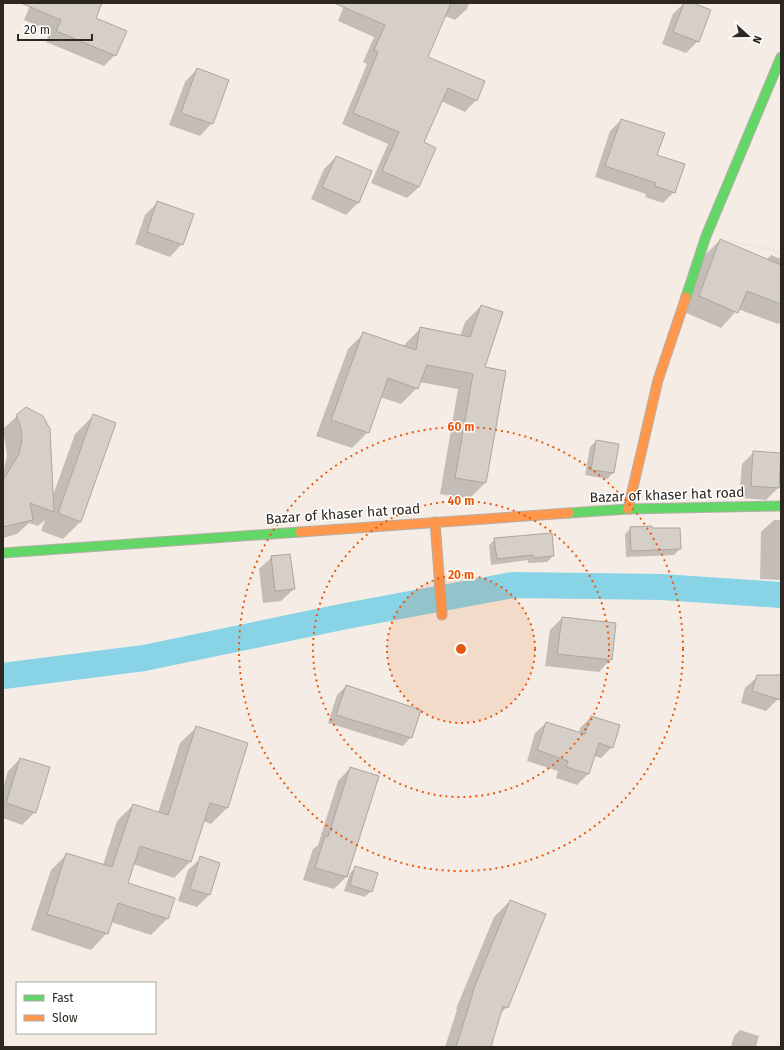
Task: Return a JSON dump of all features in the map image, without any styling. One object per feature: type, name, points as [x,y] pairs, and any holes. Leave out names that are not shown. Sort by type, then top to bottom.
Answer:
[{"type":"main road","points":[[628,509],[658,380],[706,236],[781,57]]},
{"type":"main road","name":"Bazar of khaser hat road","points":[[3,553],[628,509],[781,506]]},
{"type":"main road","points":[[435,522],[442,615]]},
{"type":"path","points":[[706,236],[781,252]]},
{"type":"building","points":[[21,3],[102,3],[96,18],[127,31],[116,56],[56,31],[61,20]]},
{"type":"building","points":[[334,3],[451,3],[428,57],[485,81],[477,101],[448,88],[424,142],[436,148],[419,187],[382,171],[399,132],[353,113],[378,52],[374,50],[385,25]]},
{"type":"building","points":[[684,3],[693,3],[711,10],[699,42],[673,32]]},
{"type":"building","points":[[197,68],[229,80],[213,124],[181,113]]},
{"type":"building","points":[[621,119],[665,133],[657,155],[685,164],[675,193],[655,186],[656,183],[605,166]]},
{"type":"building","points":[[336,156],[372,171],[359,203],[322,187]]},
{"type":"building","points":[[157,201],[194,214],[183,245],[147,232]]},
{"type":"building","points":[[720,239],[781,265],[781,304],[747,291],[738,313],[699,296]]},
{"type":"building","points":[[481,305],[503,312],[485,367],[506,371],[486,483],[455,478],[473,374],[427,365],[418,389],[388,378],[369,433],[331,420],[363,332],[416,350],[420,327],[470,337]]},
{"type":"building","points":[[26,407],[43,416],[50,429],[54,512],[30,503],[33,520],[3,527],[3,480],[19,454],[22,440],[21,428],[16,415]]},
{"type":"building","points":[[93,414],[116,423],[81,522],[58,513]]},
{"type":"building","points":[[596,440],[619,444],[614,473],[591,470]]},
{"type":"building","points":[[753,451],[781,453],[779,488],[751,486]]},
{"type":"building","points":[[652,526],[652,528],[680,528],[681,549],[631,551],[630,527]]},
{"type":"building","points":[[552,533],[554,556],[534,558],[533,555],[497,559],[494,538]]},
{"type":"building","points":[[290,554],[295,589],[275,591],[271,556]]},
{"type":"building","points":[[562,617],[616,623],[612,660],[557,654]]},
{"type":"building","points":[[757,675],[781,675],[781,700],[752,691]]},
{"type":"building","points":[[346,685],[421,710],[412,738],[336,715]]},
{"type":"building","points":[[591,716],[620,725],[613,748],[599,743],[589,774],[566,767],[568,761],[537,750],[546,722],[585,734]]},
{"type":"building","points":[[196,726],[248,743],[228,808],[210,803],[191,862],[140,846],[128,883],[175,898],[168,919],[118,903],[108,934],[47,914],[66,853],[112,867],[133,804],[168,815]]},
{"type":"building","points":[[20,758],[50,767],[36,813],[6,803]]},
{"type":"building","points":[[350,767],[379,776],[347,877],[315,868],[325,836],[328,837]]},
{"type":"building","points":[[200,856],[220,863],[210,895],[190,889]]},
{"type":"building","points":[[355,866],[378,873],[372,892],[350,885]]},
{"type":"building","points":[[510,900],[546,914],[508,1008],[503,1006],[491,1047],[456,1047],[472,993]]},
{"type":"waterway","points":[[3,676],[144,658],[346,616],[513,585],[662,587],[781,595]]},
{"type":"traffic: fast","points":[[686,297],[706,236],[781,57]]},
{"type":"traffic: fast","points":[[569,513],[628,509],[781,506]]},
{"type":"traffic: fast","points":[[3,553],[300,532]]},
{"type":"traffic: slow","points":[[628,509],[658,380],[686,297]]},
{"type":"traffic: slow","points":[[300,532],[569,513]]},
{"type":"traffic: slow","points":[[435,522],[442,615]]}]
